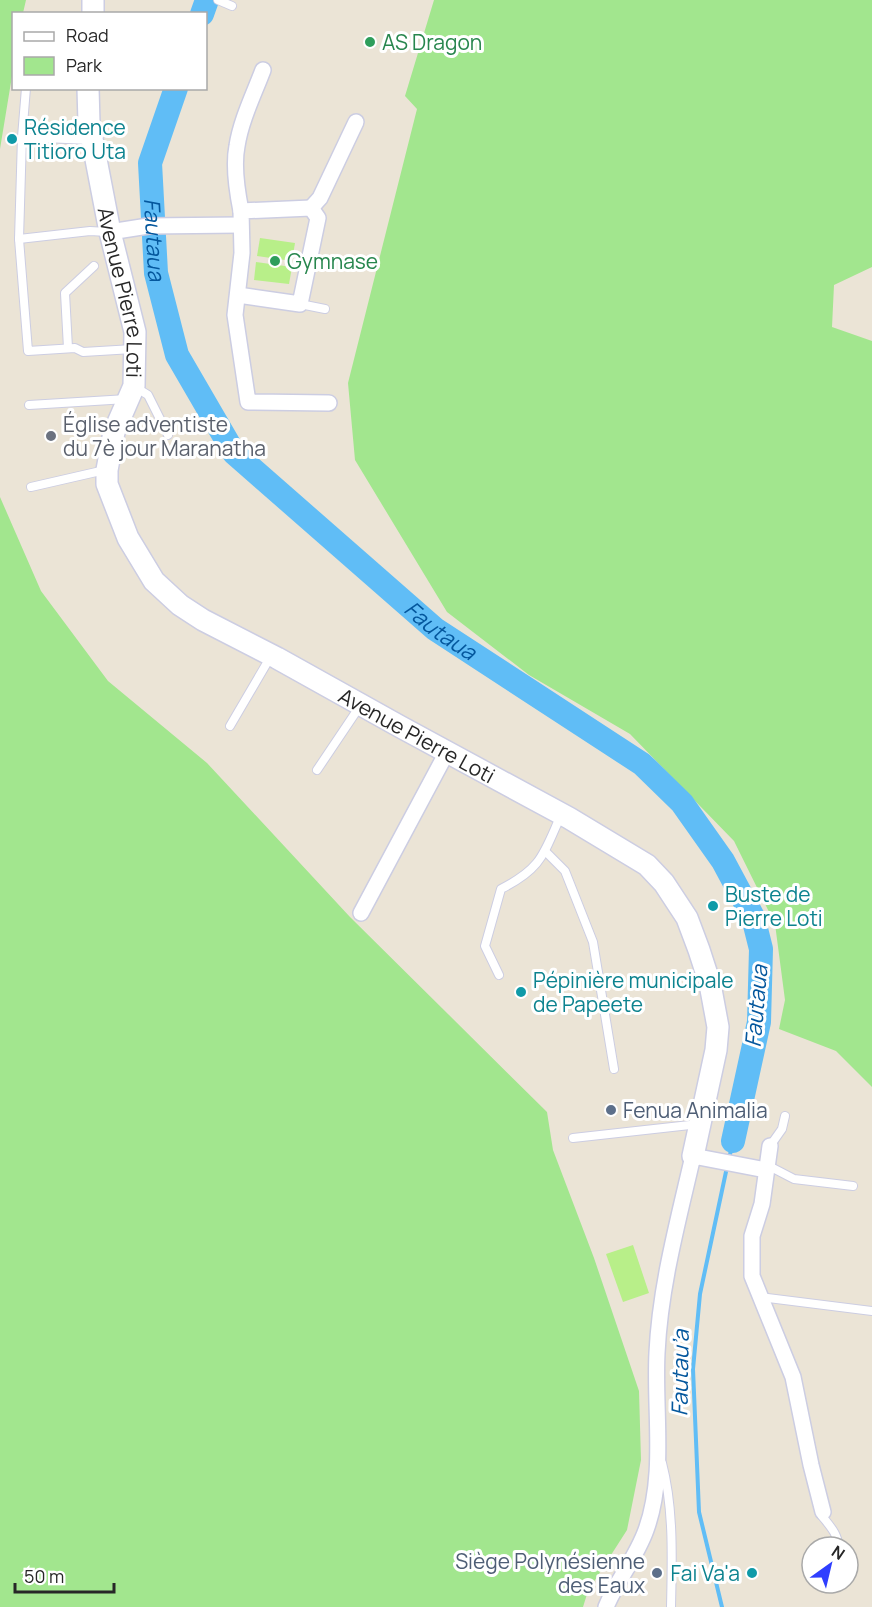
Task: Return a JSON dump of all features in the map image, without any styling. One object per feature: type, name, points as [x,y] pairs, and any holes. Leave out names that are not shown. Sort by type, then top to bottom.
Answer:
[{"type":"main road","name":"Avenue Pierre Loti","points":[[88,90],[89,123],[110,232],[135,332],[131,392],[114,432],[107,470],[107,484],[120,523],[154,581],[180,605],[203,620],[272,655],[561,813],[647,865],[664,883],[687,918],[710,984],[718,1027],[716,1050],[693,1156]]},
{"type":"street","points":[[263,70],[244,119],[236,148],[242,253],[235,315],[248,402],[329,404]]},
{"type":"street","points":[[110,232],[148,226],[191,226],[311,208],[320,198],[356,122]]},
{"type":"street","points":[[238,295],[300,304],[318,218],[311,208]]},
{"type":"street","points":[[361,913],[447,752]]},
{"type":"street","points":[[770,1146],[762,1204],[752,1236],[752,1276],[793,1377],[810,1466],[823,1512]]},
{"type":"street","points":[[693,1156],[766,1167]]},
{"type":"street","name":"Avenue Pierre Loti","points":[[606,1607],[612,1591],[630,1565],[646,1530],[656,1485],[659,1325],[675,1232],[693,1156]]},
{"type":"lane","points":[[218,0],[232,6]]},
{"type":"lane","points":[[26,90],[19,239],[28,351],[75,348],[83,352],[135,348]]},
{"type":"lane","points":[[22,137],[93,140]]},
{"type":"lane","points":[[19,239],[90,231],[110,232]]},
{"type":"lane","points":[[68,348],[65,293],[94,266]]},
{"type":"lane","points":[[300,304],[325,309]]},
{"type":"lane","points":[[29,405],[131,392],[148,395],[168,435]]},
{"type":"lane","points":[[31,488],[107,470]]},
{"type":"lane","points":[[230,726],[272,655]]},
{"type":"lane","points":[[317,770],[361,705]]},
{"type":"lane","points":[[499,975],[485,946],[501,889],[525,877],[535,867],[545,851],[561,813]]},
{"type":"lane","points":[[545,851],[565,871],[593,942],[615,1069]]},
{"type":"lane","points":[[770,1146],[782,1129],[785,1116]]},
{"type":"lane","points":[[573,1138],[700,1124]]},
{"type":"lane","points":[[766,1167],[794,1179],[853,1186]]},
{"type":"lane","points":[[760,1298],[872,1311]]},
{"type":"lane","points":[[656,1444],[667,1483],[672,1561],[671,1607]]},
{"type":"lane","points":[[823,1512],[822,1516],[835,1535]]},
{"type":"green space","points":[[0,0],[26,0],[23,12],[12,12],[12,76],[0,149]]},
{"type":"green space","points":[[434,0],[872,0],[872,267],[834,285],[832,327],[872,341],[872,1087],[836,1051],[779,1029],[785,1000],[775,924],[734,841],[630,734],[529,675],[447,612],[355,460],[348,383],[417,109],[405,96]]},
{"type":"green space","points":[[260,238],[295,243],[292,261],[257,256]]},
{"type":"green space","points":[[256,262],[292,267],[289,284],[254,280]]},
{"type":"green space","points":[[0,497],[41,591],[108,681],[207,763],[350,917],[547,1112],[553,1150],[594,1258],[639,1391],[641,1460],[627,1530],[588,1591],[583,1607],[0,1607]]},
{"type":"green space","points":[[633,1245],[649,1293],[623,1302],[606,1254]]},
{"type":"waterway","name":"Fautaua","points":[[203,12],[207,0]]},
{"type":"waterway","name":"Fautaua","points":[[175,90],[150,163],[156,273],[177,355],[234,453],[435,629],[642,764],[682,803],[723,861],[753,917],[761,949],[759,1022],[733,1141]]},
{"type":"waterway","name":"Fautau’a","points":[[729,1159],[733,1141]]},
{"type":"waterway","name":"Fautau’a","points":[[722,1607],[699,1512],[693,1369],[700,1294],[727,1167]]},
{"type":"place","name":"AS Dragon","points":[[370,42]]},
{"type":"place","name":"Résidence Titioro Uta","points":[[12,139]]},
{"type":"place","name":"Gymnase","points":[[275,261]]},
{"type":"place","name":"Église adventiste du 7è jour Maranatha","points":[[51,436]]},
{"type":"place","name":"Buste de Pierre Loti","points":[[713,906]]},
{"type":"place","name":"Pépinière municipale de Papeete","points":[[521,992]]},
{"type":"place","name":"Fenua Animalia","points":[[611,1110]]},
{"type":"place","name":"Siège Polynésienne des Eaux","points":[[657,1573]]},
{"type":"place","name":"Fai Va'a","points":[[752,1573]]}]
